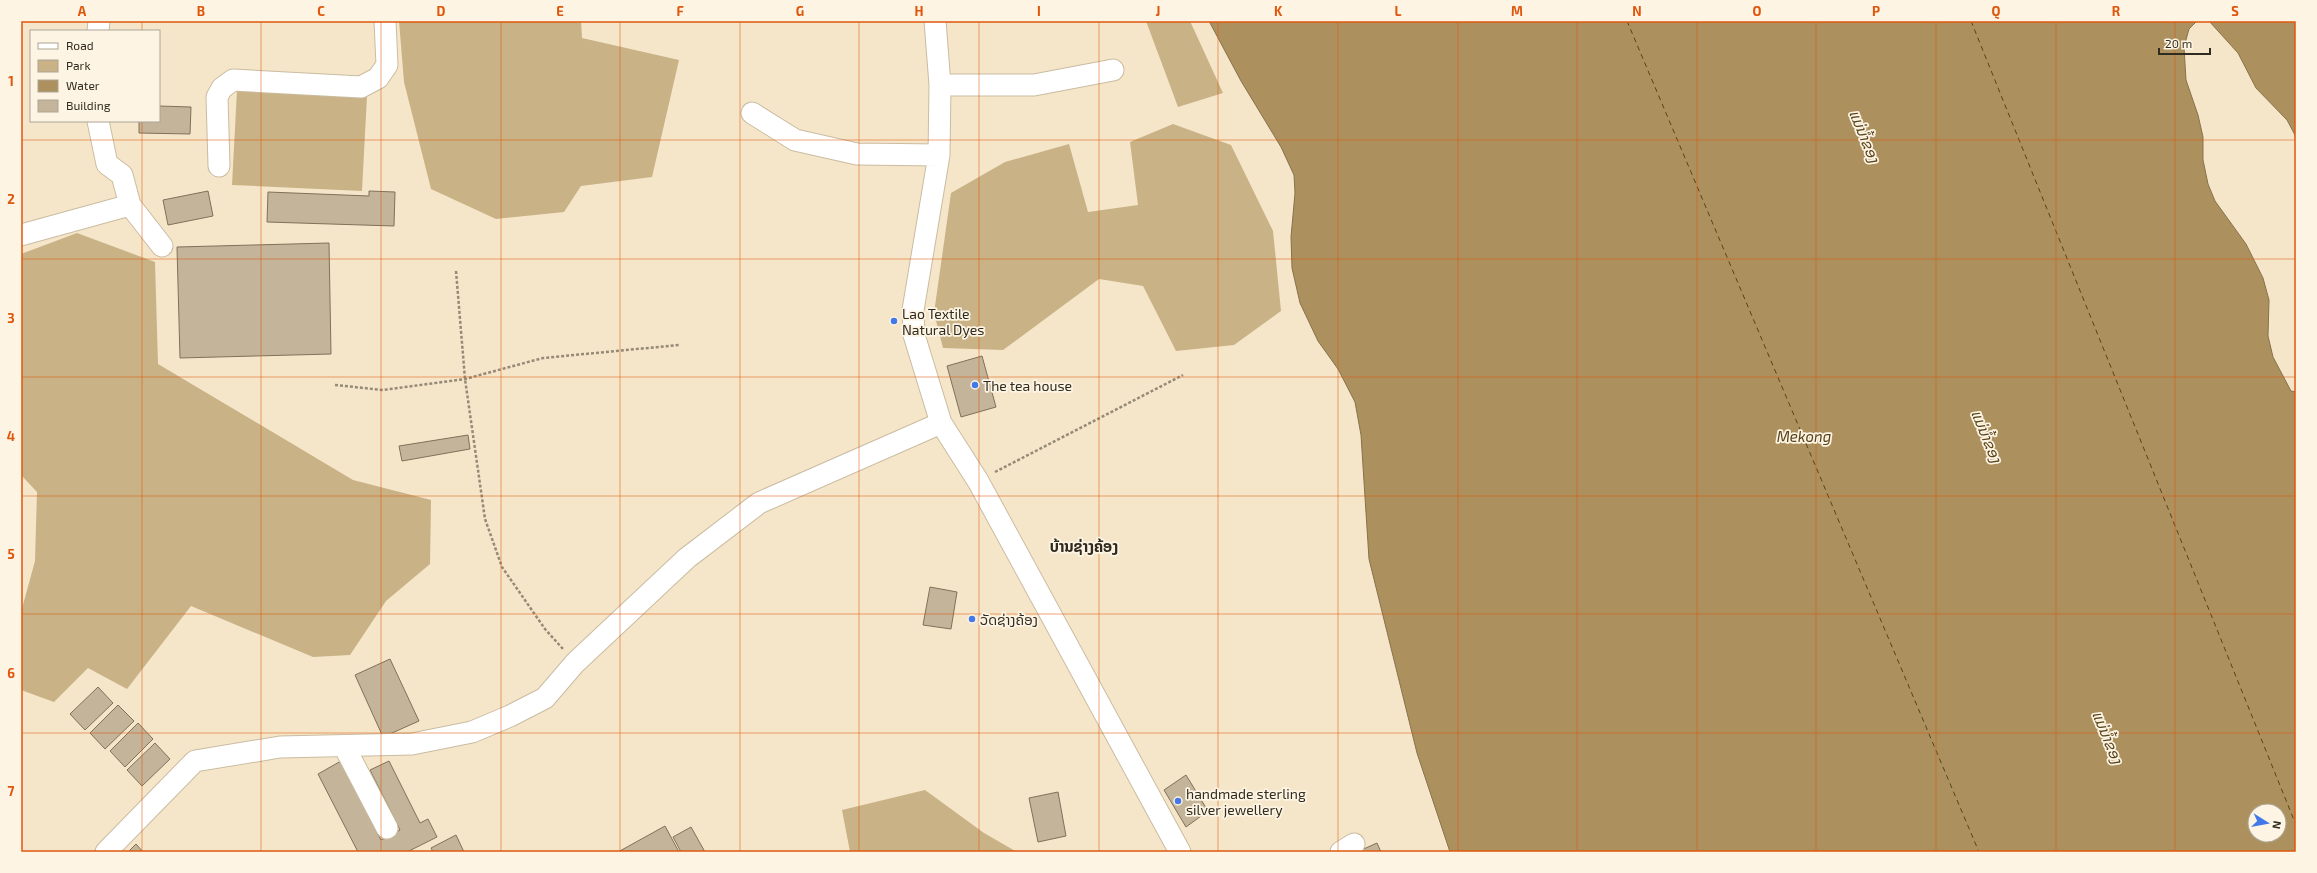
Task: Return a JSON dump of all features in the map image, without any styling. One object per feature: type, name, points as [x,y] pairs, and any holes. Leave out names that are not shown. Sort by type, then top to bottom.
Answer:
[{"type":"street","points":[[219,166],[217,96],[222,88],[233,80],[361,87],[378,78],[387,65],[385,21]]},
{"type":"street","points":[[935,21],[940,86],[939,155],[913,310],[914,335],[942,423],[978,481],[1180,852]]},
{"type":"street","points":[[940,86],[1034,85],[1113,70]]},
{"type":"street","points":[[752,113],[795,140],[857,154],[939,155]]},
{"type":"street","points":[[98,122],[107,164],[122,175],[130,205],[162,246]]},
{"type":"street","points":[[21,235],[130,205]]},
{"type":"street","points":[[106,852],[195,761],[280,747],[412,744],[472,732],[510,716],[545,698],[575,663],[688,558],[759,503],[942,423]]},
{"type":"street","points":[[344,746],[387,828]]},
{"type":"path","points":[[456,271],[465,379],[484,519],[502,567],[545,629],[575,663]]},
{"type":"path","points":[[335,385],[383,390],[465,379],[543,358],[679,345]]},
{"type":"path","points":[[978,481],[1183,375]]},
{"type":"green space","points":[[399,21],[581,21],[582,38],[679,60],[652,177],[581,186],[564,212],[496,219],[431,189],[404,82]]},
{"type":"green space","points":[[1146,21],[1190,21],[1223,93],[1178,107]]},
{"type":"green space","points":[[237,90],[367,96],[362,191],[232,185]]},
{"type":"green space","points":[[1173,124],[1231,145],[1273,231],[1281,311],[1234,345],[1176,351],[1143,286],[1099,279],[1003,350],[943,348],[934,313],[951,193],[1005,162],[1069,144],[1088,212],[1138,205],[1130,142]]},
{"type":"green space","points":[[77,233],[155,262],[158,364],[353,480],[431,500],[430,564],[386,601],[350,655],[313,657],[191,606],[127,689],[88,668],[54,702],[21,690],[21,612],[35,561],[37,492],[21,475],[21,254]]},
{"type":"green space","points":[[925,790],[984,833],[1017,852],[850,852],[842,810]]},
{"type":"water","name":"Mekong","points":[[1209,21],[2197,21],[2189,29],[2184,47],[2186,80],[2198,115],[2203,137],[2203,160],[2208,184],[2215,201],[2246,244],[2263,278],[2269,300],[2268,336],[2273,357],[2291,391],[2296,392],[2296,852],[1450,852],[1417,753],[1369,559],[1361,435],[1355,402],[1338,369],[1318,341],[1300,303],[1292,268],[1291,237],[1295,193],[1294,175],[1281,147],[1241,81]]},
{"type":"water","points":[[2209,21],[2296,21],[2296,145],[2295,135],[2287,120],[2256,88],[2238,53]]},
{"type":"building","points":[[160,106],[191,107],[190,134],[139,133],[139,122],[160,122]]},
{"type":"building","points":[[208,191],[213,216],[168,225],[163,200]]},
{"type":"building","points":[[369,191],[395,192],[394,226],[267,222],[268,192],[369,196]]},
{"type":"building","points":[[329,243],[331,354],[180,358],[177,247]]},
{"type":"building","points":[[982,356],[996,407],[961,417],[947,366]]},
{"type":"building","points":[[468,435],[470,449],[402,461],[399,446]]},
{"type":"building","points":[[930,587],[957,592],[951,629],[923,625]]},
{"type":"building","points":[[390,659],[419,721],[383,737],[355,675]]},
{"type":"building","points":[[98,687],[113,703],[85,730],[70,714]]},
{"type":"building","points":[[118,705],[134,721],[105,749],[90,733]]},
{"type":"building","points":[[138,723],[153,739],[125,767],[110,751]]},
{"type":"building","points":[[155,743],[170,759],[142,786],[127,770]]},
{"type":"building","points":[[341,761],[381,840],[400,830],[370,770],[389,761],[420,823],[428,819],[437,837],[407,852],[358,852],[318,774]]},
{"type":"building","points":[[1186,775],[1208,811],[1186,827],[1164,790]]},
{"type":"building","points":[[1058,792],[1066,836],[1038,842],[1029,798]]},
{"type":"building","points":[[665,826],[679,852],[618,852]]},
{"type":"building","points":[[691,827],[705,852],[681,852],[673,837]]},
{"type":"building","points":[[456,835],[464,852],[433,852],[431,848]]},
{"type":"building","points":[[1377,843],[1381,852],[1357,852]]},
{"type":"building","points":[[136,844],[143,852],[128,852]]},
{"type":"ferry route","points":[[1627,21],[1979,852]]},
{"type":"ferry route","points":[[1971,21],[2296,825]]},
{"type":"place","name":"Lao Textile Natural Dyes","points":[[894,321]]},
{"type":"place","name":"The tea house","points":[[975,385]]},
{"type":"place","name":"ວັດຊ່າງຄ້ອງ","points":[[972,619]]},
{"type":"place","name":"handmade sterling silver jewellery","points":[[1178,801]]},
{"type":"district","name":"ບ້ານຊ່າງຄ້ອງ","points":[[1084,546]]},
{"type":"water label","name":"ແມ່ນ້ຳຂອງ","points":[[1865,136]]},
{"type":"water label","name":"ແມ່ນ້ຳຂອງ","points":[[1987,436]]},
{"type":"water label","name":"ແມ່ນ້ຳຂອງ","points":[[2108,737]]}]
